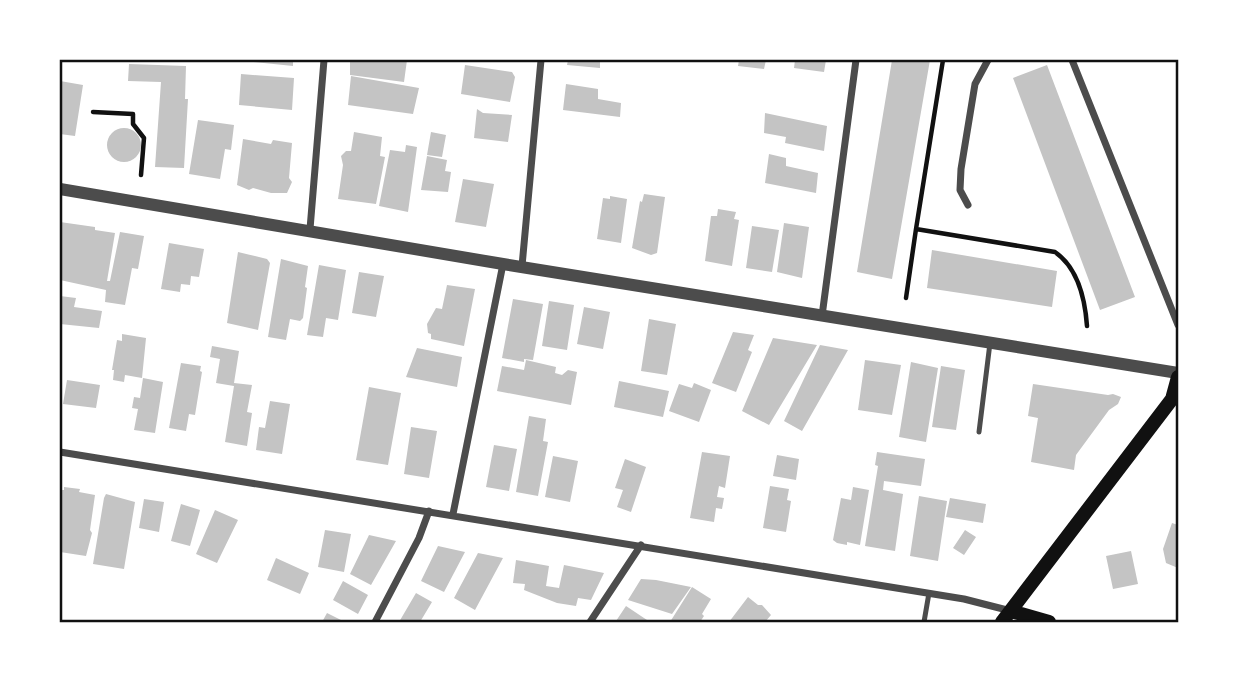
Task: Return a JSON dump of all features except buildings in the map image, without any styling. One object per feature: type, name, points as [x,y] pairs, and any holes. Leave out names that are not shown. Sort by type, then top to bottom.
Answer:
[{"type":"main road","points":[[1006,617],[1172,399],[1178,375]]},
{"type":"main road","points":[[1006,617],[1049,622]]},
{"type":"street","points":[[310,229],[324,60]]},
{"type":"street","points":[[522,266],[541,60]]},
{"type":"street","points":[[822,316],[856,60]]},
{"type":"street","points":[[968,205],[960,190],[961,169],[975,85],[988,60]]},
{"type":"street","points":[[1072,60],[1178,325]]},
{"type":"street","points":[[60,188],[1178,375]]},
{"type":"street","points":[[453,514],[503,264]]},
{"type":"street","points":[[60,452],[964,598],[1006,617]]},
{"type":"street","points":[[375,622],[419,538],[429,511]]},
{"type":"street","points":[[590,622],[641,545]]},
{"type":"lane","points":[[979,432],[990,343]]},
{"type":"lane","points":[[924,622],[929,593]]},
{"type":"path","points":[[906,298],[943,60]]},
{"type":"path","points":[[93,112],[133,114],[133,124],[144,138],[141,175]]},
{"type":"path","points":[[916,229],[1055,252],[1070,265],[1077,279],[1083,296],[1087,326]]}]
